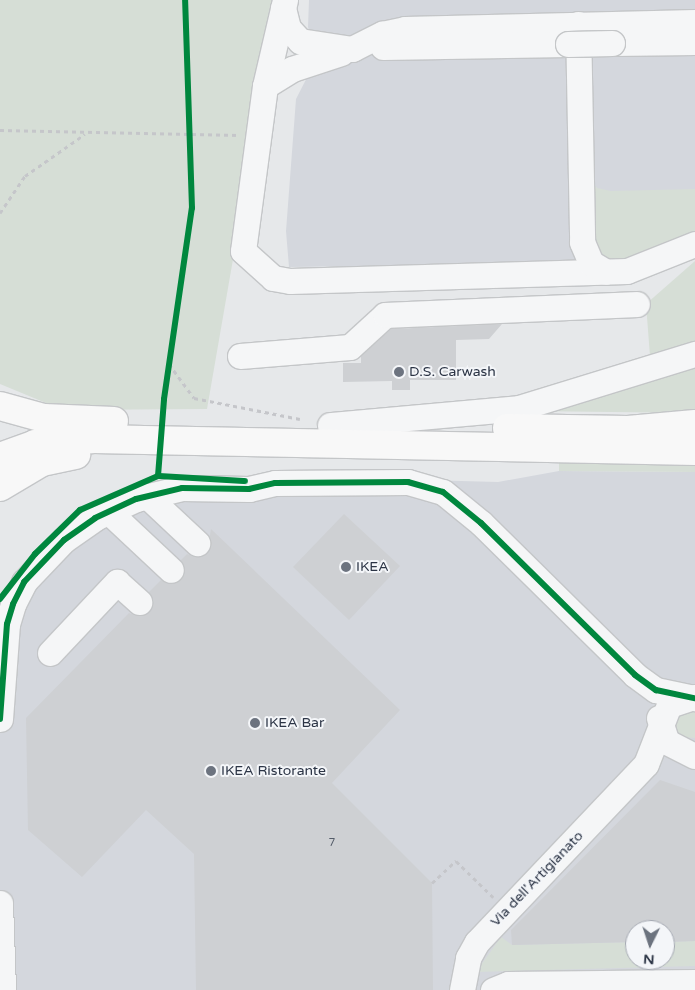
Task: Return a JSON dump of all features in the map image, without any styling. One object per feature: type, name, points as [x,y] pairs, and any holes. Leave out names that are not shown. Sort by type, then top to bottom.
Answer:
[{"type":"main road","points":[[0,406],[62,420],[609,430],[695,424]]},
{"type":"main road","points":[[0,457],[35,444],[83,439],[695,451]]},
{"type":"main road","points":[[0,487],[42,462],[81,455],[343,457],[445,446]]},
{"type":"street","points":[[284,4],[288,28],[300,42],[352,49],[573,34],[695,22]]},
{"type":"street","points":[[284,4],[265,86],[243,251],[273,278],[290,280],[627,271],[695,244]]},
{"type":"street","points":[[573,34],[612,43],[695,42]]},
{"type":"street","points":[[573,34],[582,242],[591,263],[606,272]]},
{"type":"street","points":[[265,86],[301,65],[352,49]]},
{"type":"street","points":[[240,356],[350,347],[385,315],[637,304]]},
{"type":"street","points":[[330,425],[519,408],[695,354]]},
{"type":"street","points":[[0,719],[7,624],[24,582],[64,540],[108,511],[147,496],[182,488],[249,489],[275,483],[427,485],[456,499],[482,522],[635,675],[656,690],[694,697]]},
{"type":"street","points":[[147,496],[197,543]]},
{"type":"street","points":[[108,511],[171,570]]},
{"type":"street","points":[[50,653],[117,582],[140,602]]},
{"type":"street","points":[[635,675],[653,701],[667,742],[693,754]]},
{"type":"street","points":[[632,780],[652,755],[661,724],[669,706],[694,697]]},
{"type":"street","points":[[632,780],[659,764],[693,754]]},
{"type":"street","name":"Via dell'Artigianato","points":[[462,990],[470,954],[519,907],[632,780]]},
{"type":"street","points":[[0,903],[2,990]]},
{"type":"street","points":[[493,990],[508,984],[695,982]]},
{"type":"path","points":[[191,123],[192,142]]},
{"type":"path","points":[[0,130],[86,133],[191,132],[239,135]]},
{"type":"path","points":[[0,213],[25,176],[86,133]]},
{"type":"path","points":[[167,382],[171,355]]},
{"type":"path","points":[[169,364],[194,398],[330,425]]},
{"type":"path","points":[[432,883],[456,861],[519,907]]},
{"type":"shaded area","points":[[0,0],[278,0],[207,409],[63,410],[0,384]]},
{"type":"shaded area","points":[[309,0],[695,0],[695,191],[591,263],[289,267],[286,231],[296,99],[316,60],[308,27]]},
{"type":"shaded area","points":[[593,182],[597,188],[611,191],[695,189],[695,232],[634,258],[612,261],[598,256],[588,245]]},
{"type":"shaded area","points":[[695,261],[695,343],[650,356],[646,304]]},
{"type":"shaded area","points":[[695,360],[695,413],[527,411]]},
{"type":"shaded area","points":[[559,463],[695,464],[695,472],[559,471]]},
{"type":"shaded area","points":[[559,471],[695,472],[695,990],[0,990],[0,617],[80,520],[275,476],[498,482]]},
{"type":"shaded area","points":[[685,712],[695,712],[695,738],[683,737],[676,729],[677,718]]},
{"type":"shaded area","points":[[501,937],[512,945],[625,942],[625,968],[476,972]]},
{"type":"shaded area","points":[[695,941],[695,966],[675,967],[675,942]]},
{"type":"building","points":[[502,324],[489,339],[456,340],[456,380],[410,380],[410,390],[392,390],[392,381],[343,382],[343,363],[361,363],[361,356],[391,329]]},
{"type":"building","name":"IKEA","points":[[344,514],[400,566],[349,620],[293,567]]},
{"type":"building","points":[[211,529],[400,710],[332,783],[432,883],[433,990],[196,990],[194,854],[146,810],[82,877],[28,830],[26,718],[129,613],[136,616],[149,612],[153,605],[149,592],[161,580],[168,584],[181,580],[185,573],[181,560],[187,554],[194,557],[207,553]]},
{"type":"building","points":[[660,780],[695,792],[695,941],[675,942],[675,920],[625,920],[625,942],[512,945],[511,930]]},
{"type":"cycle path","points":[[158,476],[164,399],[192,208],[185,0]]},
{"type":"cycle path","points":[[0,599],[35,554],[80,510],[158,476],[245,481]]},
{"type":"cycle path","points":[[0,719],[7,624],[13,604],[24,582],[64,540],[95,518],[136,499],[182,488],[249,489],[275,483],[408,482],[443,492],[481,523],[635,675],[656,690],[695,698]]},
{"type":"place","name":"D.S. Carwash","points":[[399,372]]},
{"type":"place","name":"IKEA","points":[[346,567]]},
{"type":"place","name":"IKEA Bar","points":[[255,723]]},
{"type":"place","name":"IKEA Ristorante","points":[[211,771]]}]
